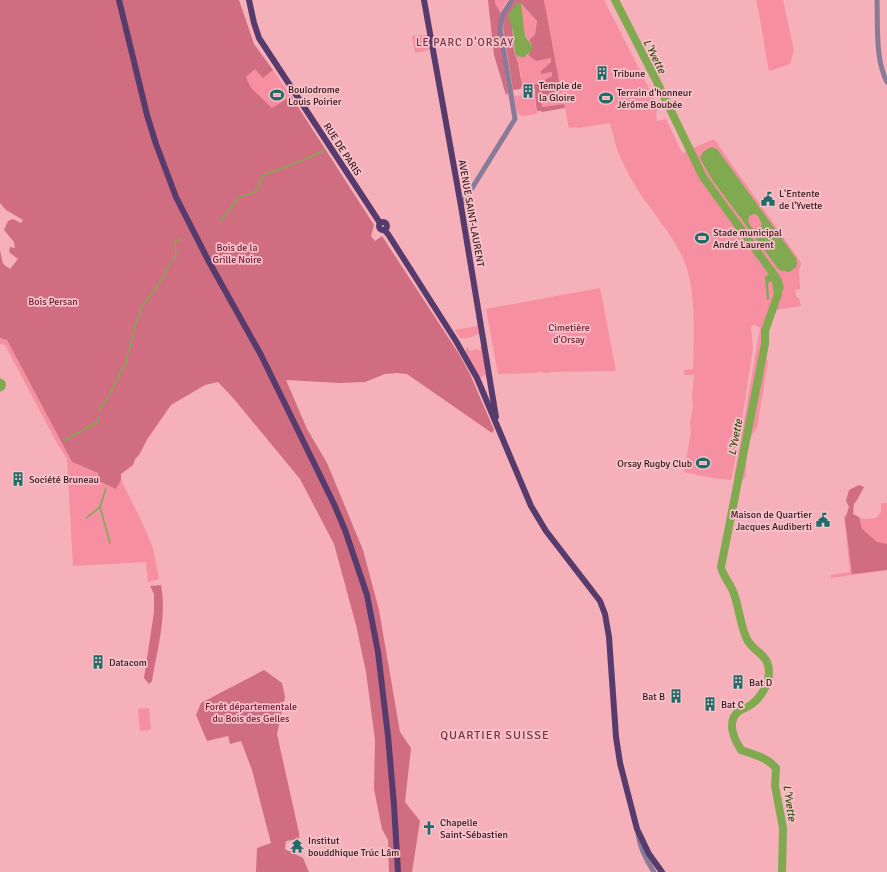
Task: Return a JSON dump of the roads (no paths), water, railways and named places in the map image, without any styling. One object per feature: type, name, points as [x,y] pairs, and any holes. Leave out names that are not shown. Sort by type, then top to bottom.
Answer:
[{"type":"main road","points":[[119,0],[147,115],[176,197],[192,231],[261,355],[334,504],[345,530],[367,595],[378,652],[392,779],[398,872]]},
{"type":"main road","name":"RUE DE PARIS","points":[[249,0],[259,38],[380,223],[380,227],[392,241],[457,344],[477,378],[499,430]]},
{"type":"main road","name":"AVENUE SAINT-LAURENT","points":[[424,0],[499,430]]},
{"type":"main road","points":[[499,430],[528,500],[542,525],[595,594],[605,614],[609,637],[617,749],[627,794],[637,829],[644,846],[662,872]]},
{"type":"street","points":[[461,206],[515,119],[501,39],[501,20],[505,9],[512,0]]},
{"type":"street","points":[[877,0],[878,46],[881,67],[887,82]]},
{"type":"street","points":[[637,829],[640,846],[654,872]]},
{"type":"waterway","name":"L'Yvette","points":[[615,0],[703,177],[775,276],[778,294],[765,331],[765,344],[721,567],[723,574],[734,594],[748,641],[767,662],[769,677],[764,690],[752,704],[735,715],[732,730],[741,750],[769,761],[776,768],[775,786],[783,828],[782,872]]},
{"type":"waterway","points":[[221,221],[239,197],[253,193],[258,188],[260,180],[264,175],[325,150]]},
{"type":"waterway","points":[[173,260],[176,256],[175,242],[180,239]]},
{"type":"waterway","points":[[99,410],[106,401],[119,374],[126,364],[126,358],[142,306],[162,280],[167,268],[170,265]]},
{"type":"waterway","points":[[64,441],[98,422],[99,417]]},
{"type":"waterway","points":[[106,488],[100,507],[110,543]]},
{"type":"waterway","points":[[86,518],[100,507]]},
{"type":"place","name":"Tribune","points":[[602,73]]},
{"type":"place","name":"Temple de la Gloire","points":[[528,91]]},
{"type":"place","name":"Boulodrome Louis Poirier","points":[[277,95]]},
{"type":"place","name":"Terrain d'honneur Jérôme Boubée","points":[[606,98]]},
{"type":"place","name":"L'Entente de l'Yvette","points":[[768,199]]},
{"type":"place","name":"Stade municipal André Laurent","points":[[702,238]]},
{"type":"place","name":"Orsay Rugby Club","points":[[703,463]]},
{"type":"place","name":"Société Bruneau","points":[[18,479]]},
{"type":"place","name":"Maison de Quartier Jacques Audiberti","points":[[823,520]]},
{"type":"place","name":"Datacom","points":[[98,662]]},
{"type":"place","name":"Bat D","points":[[738,682]]},
{"type":"place","name":"Bat B","points":[[676,696]]},
{"type":"place","name":"Bat C","points":[[710,704]]},
{"type":"place","name":"Chapelle Saint-Sébastien","points":[[429,828]]},
{"type":"place","name":"Institut bouddhique Trúc Lâm","points":[[297,846]]},
{"type":"district","name":"LE PARC D'ORSAY","points":[[465,42]]},
{"type":"district","name":"QUARTIER SUISSE","points":[[495,735]]},
{"type":"park label","name":"Bois de la Grille Noire","points":[[237,252]]},
{"type":"park label","name":"Bois Persan","points":[[53,301]]},
{"type":"park label","name":"Cimetière d'Orsay","points":[[569,332]]},
{"type":"park label","name":"Forêt départementale du Bois des Gelles","points":[[251,712]]}]
